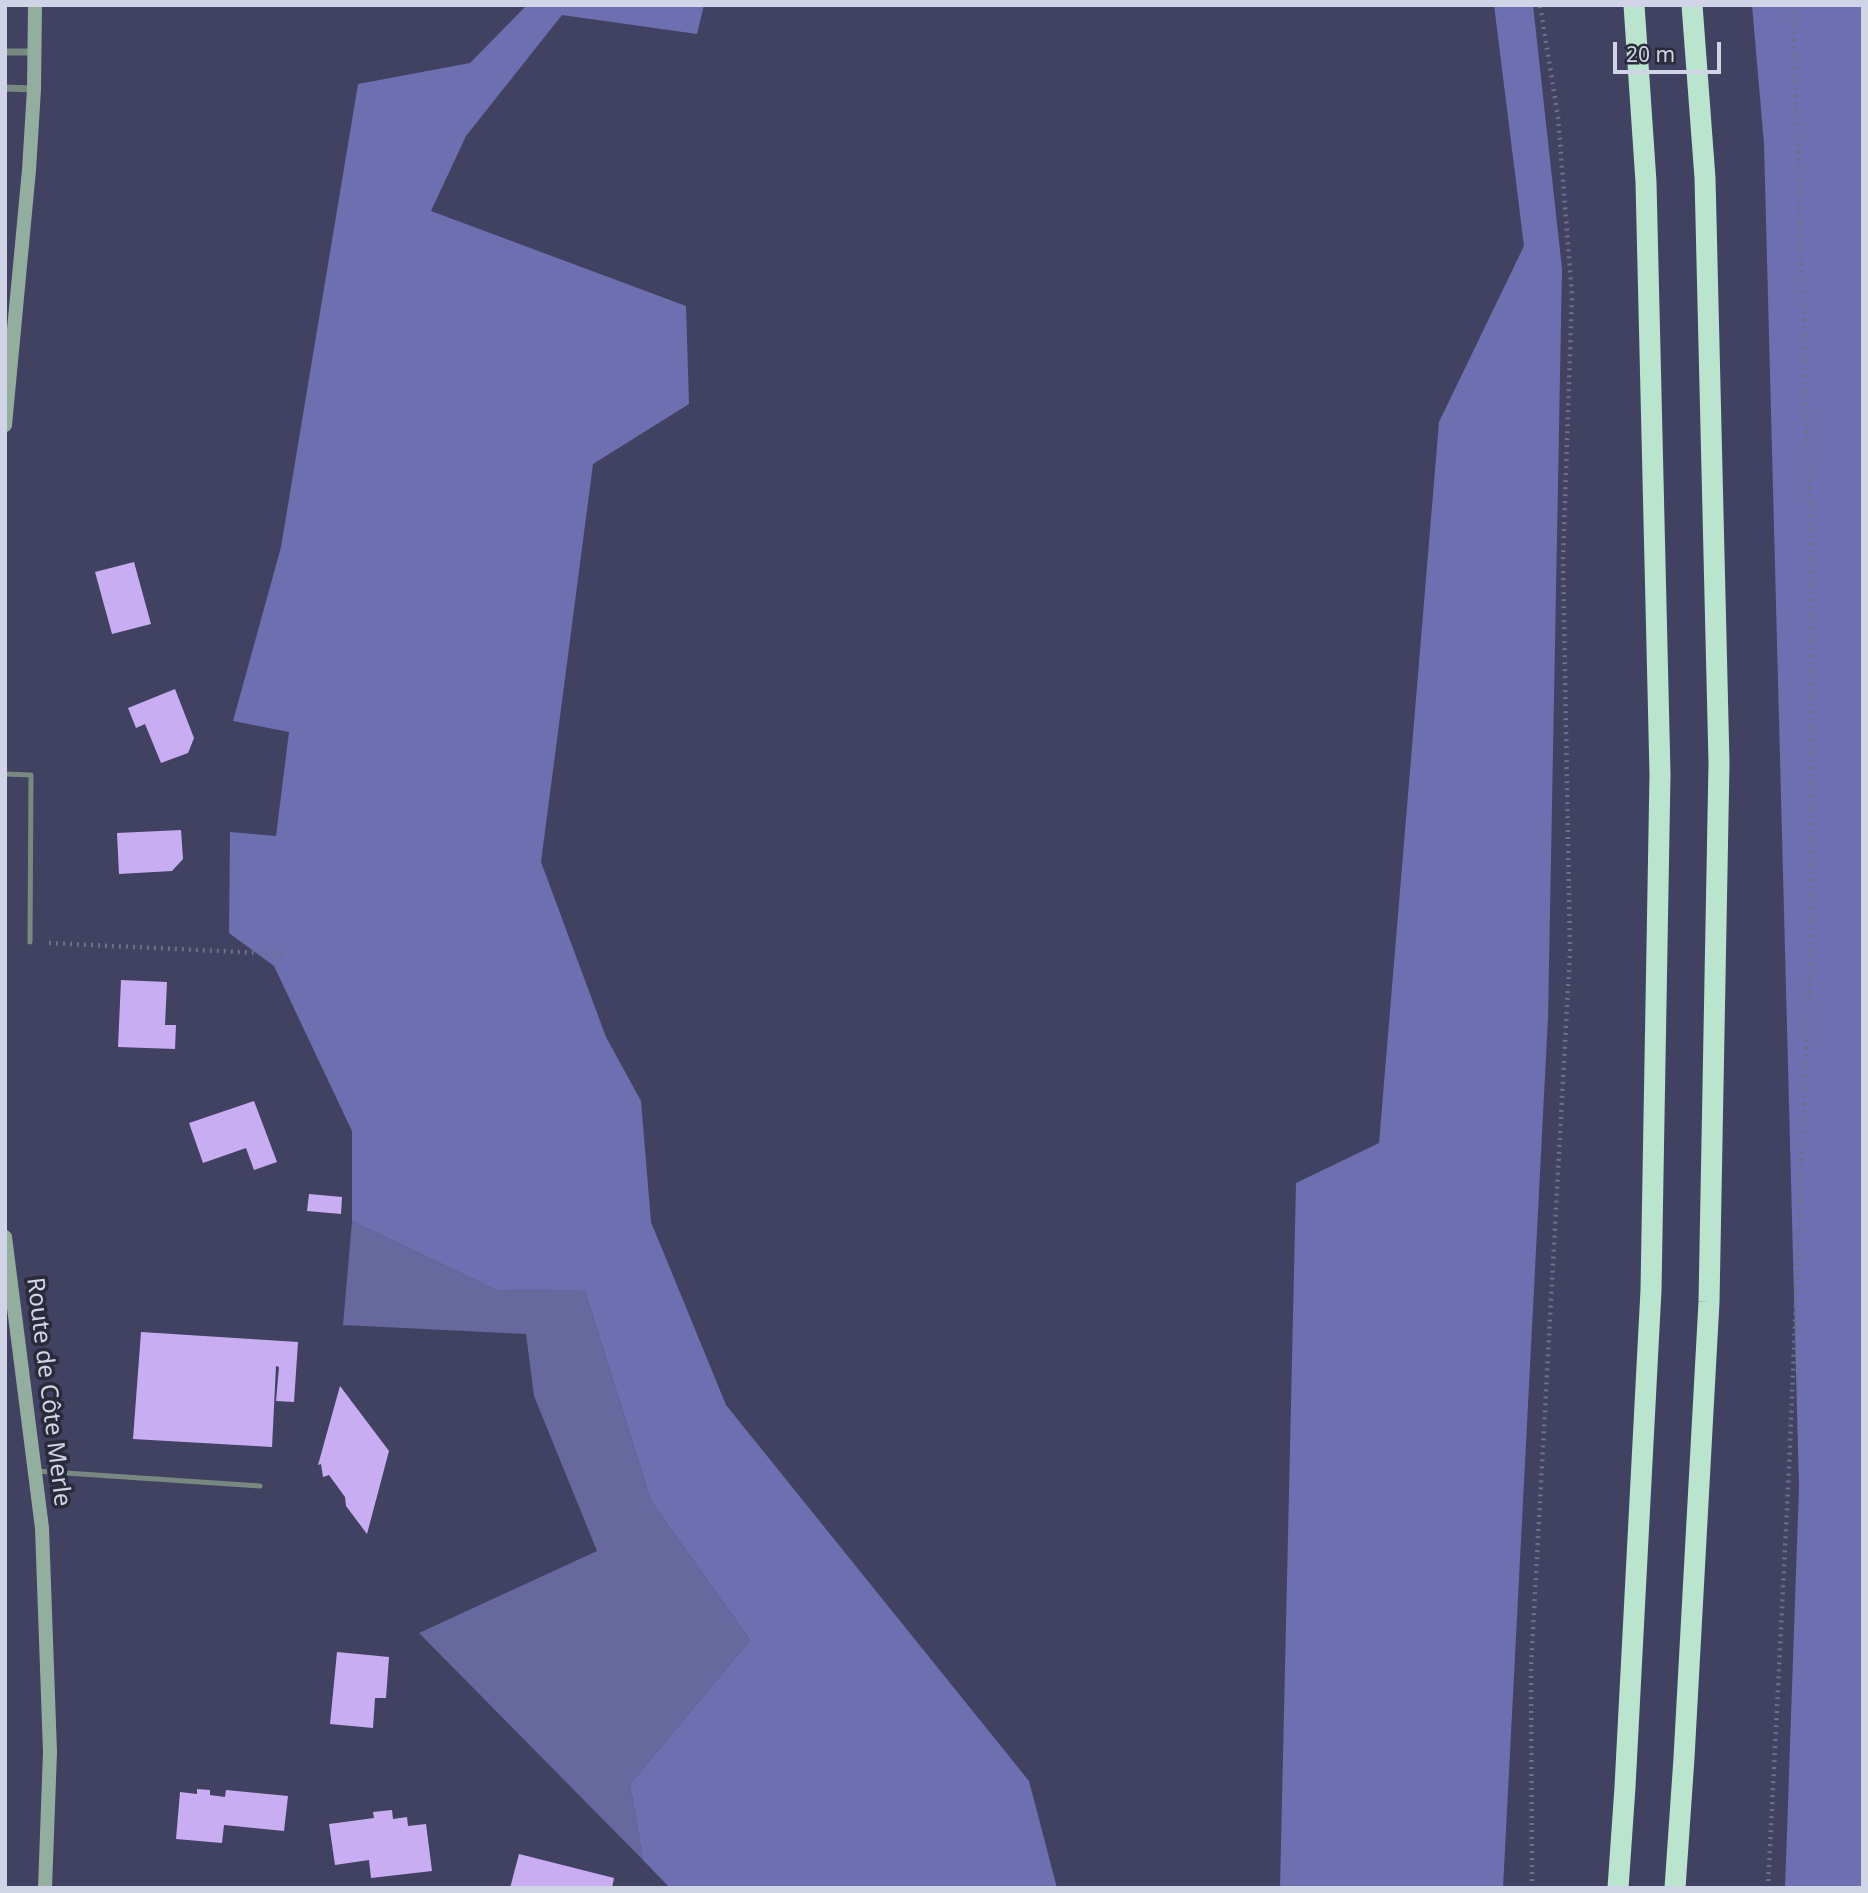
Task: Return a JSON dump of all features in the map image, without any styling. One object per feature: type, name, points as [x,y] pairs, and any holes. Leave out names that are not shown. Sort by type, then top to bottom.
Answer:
[{"type":"highway","points":[[1618,1888],[1651,1290],[1660,774],[1646,182],[1634,5]]},
{"type":"highway","points":[[1675,1888],[1709,1302],[1719,763],[1705,178],[1692,5]]},
{"type":"main road","points":[[5,425],[29,170],[36,52],[35,5]]},
{"type":"main road","name":"Route de Côte Merle","points":[[5,1237],[42,1528],[50,1752],[45,1888]]},
{"type":"street","points":[[5,52],[36,52]]},
{"type":"street","points":[[5,88],[34,89]]},
{"type":"lane","points":[[5,774],[31,775],[30,942]]},
{"type":"lane","points":[[35,1471],[260,1486]]},
{"type":"path","points":[[1532,1888],[1531,1667],[1570,952],[1563,560],[1572,295],[1558,117],[1540,5]]},
{"type":"path","points":[[1768,1888],[1811,936],[1811,548],[1793,5]]},
{"type":"path","points":[[30,942],[283,954]]},
{"type":"shaded area","points":[[527,5],[704,5],[697,34],[562,15],[466,136],[431,211],[686,306],[689,404],[593,464],[541,862],[606,1037],[641,1101],[651,1222],[726,1405],[1029,1781],[1057,1888],[670,1888],[643,1860],[630,1784],[750,1640],[651,1501],[585,1291],[496,1290],[352,1221],[352,1131],[274,966],[229,933],[230,832],[276,836],[289,732],[233,721],[281,547],[358,84],[470,63]]},
{"type":"shaded area","points":[[1494,5],[1533,5],[1562,269],[1548,1018],[1503,1888],[1280,1888],[1296,1183],[1379,1143],[1439,422],[1524,246]]},
{"type":"shaded area","points":[[1752,5],[1863,5],[1863,1888],[1785,1888],[1799,1487],[1764,144]]},
{"type":"shaded area","points":[[352,1221],[496,1290],[585,1291],[651,1501],[750,1640],[630,1784],[643,1860],[419,1633],[597,1551],[534,1396],[526,1334],[343,1325]]},
{"type":"building","points":[[134,562],[151,624],[112,634],[95,572]]},
{"type":"building","points":[[175,689],[194,738],[188,753],[161,763],[145,724],[136,728],[128,708]]},
{"type":"building","points":[[181,830],[183,859],[172,871],[119,874],[117,833]]},
{"type":"building","points":[[121,980],[167,982],[165,1025],[176,1025],[175,1049],[118,1047]]},
{"type":"building","points":[[254,1101],[277,1162],[254,1170],[246,1148],[203,1163],[189,1123]]},
{"type":"building","points":[[309,1194],[342,1197],[341,1214],[307,1211]]},
{"type":"building","points":[[141,1332],[298,1342],[294,1402],[276,1401],[279,1367],[276,1366],[272,1447],[133,1439]]},
{"type":"building","points":[[340,1386],[389,1451],[367,1534],[346,1506],[345,1497],[329,1475],[323,1477],[321,1464],[318,1465]]},
{"type":"building","points":[[337,1652],[389,1657],[386,1698],[375,1698],[373,1728],[330,1724]]},
{"type":"building","points":[[197,1789],[210,1790],[210,1795],[225,1797],[226,1790],[288,1796],[284,1831],[224,1825],[222,1843],[176,1839],[180,1792],[197,1794]]},
{"type":"building","points":[[392,1810],[393,1819],[407,1817],[408,1826],[426,1824],[432,1871],[371,1878],[369,1860],[335,1865],[329,1824],[374,1818],[373,1812]]},
{"type":"building","points":[[519,1854],[614,1878],[612,1888],[510,1888]]}]
